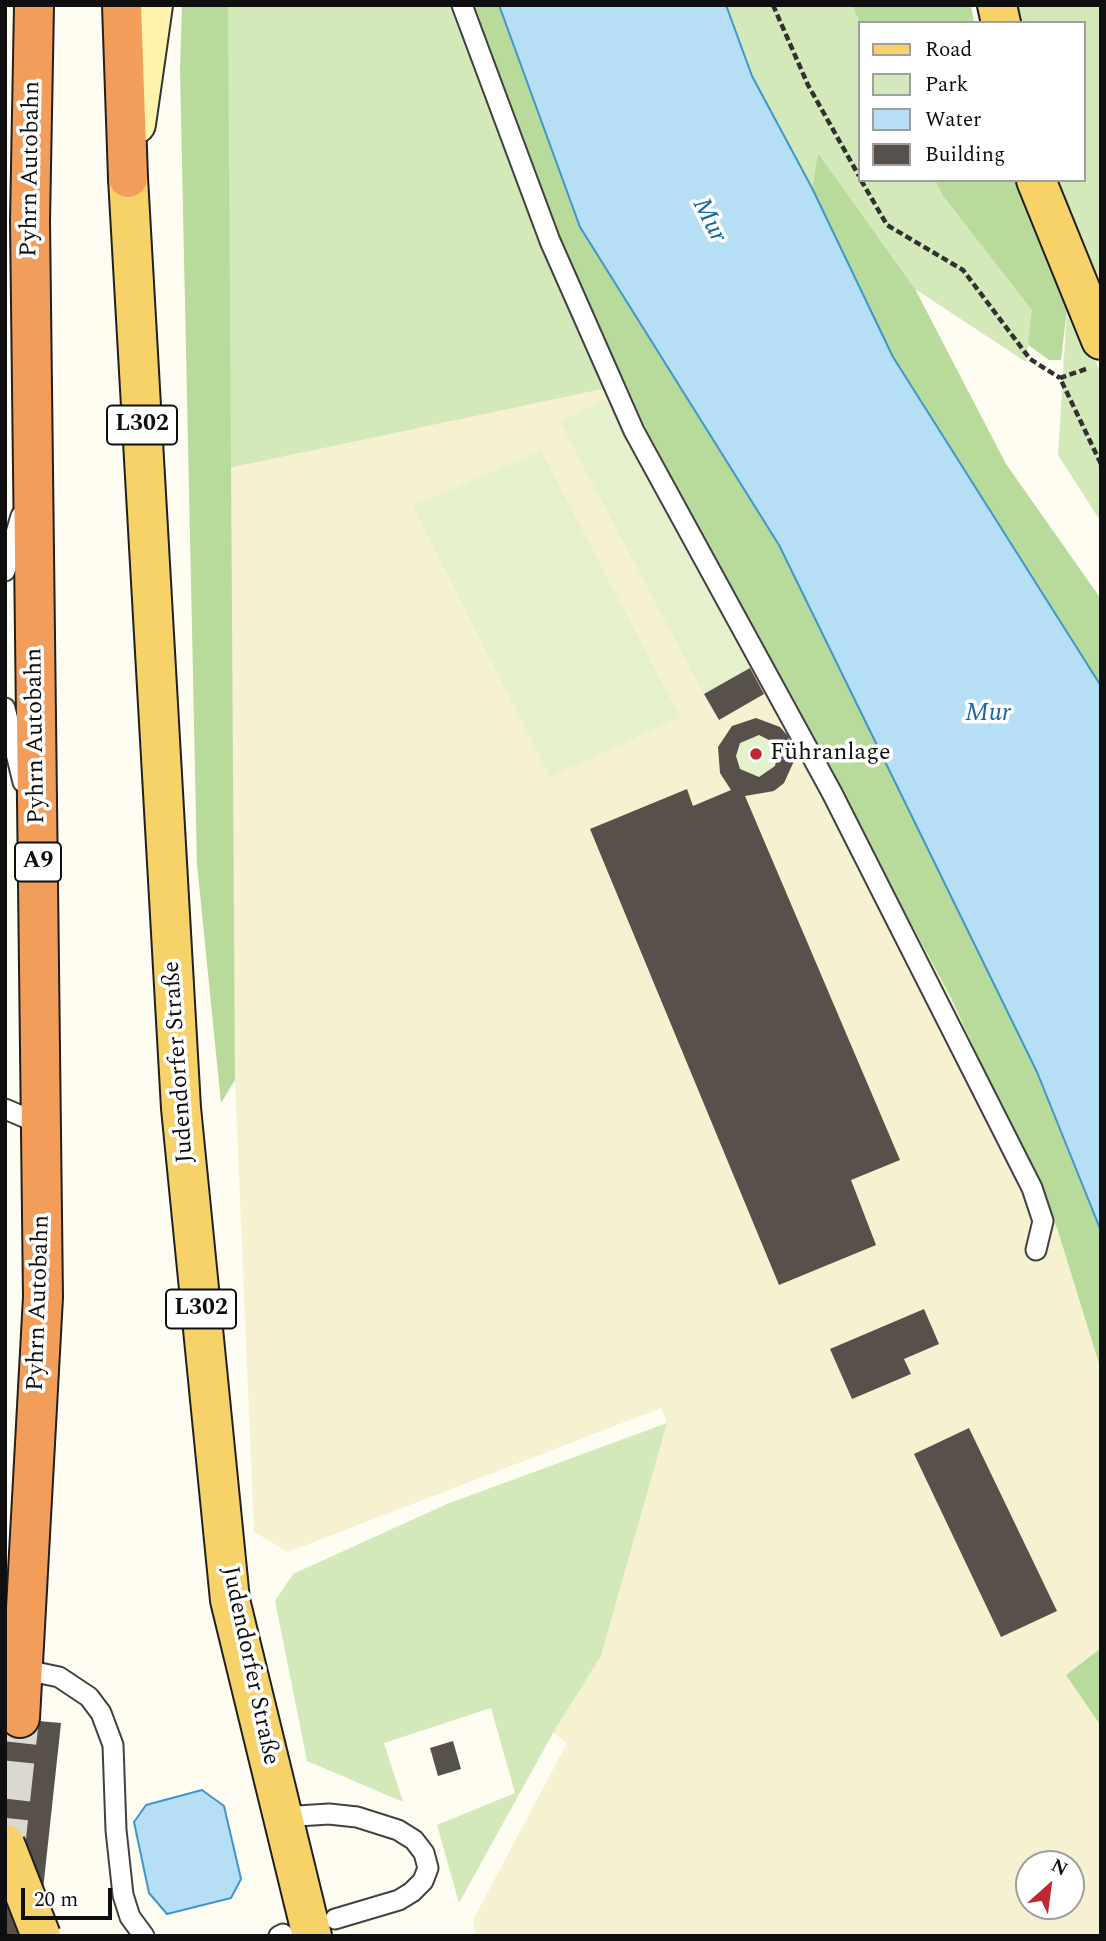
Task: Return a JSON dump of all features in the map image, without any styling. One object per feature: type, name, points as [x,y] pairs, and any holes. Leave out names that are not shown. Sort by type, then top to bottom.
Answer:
[{"type":"highway","name":"Pyhrn Autobahn","points":[[20,1718],[15,1668],[43,1297],[30,221],[34,5]]},
{"type":"highway","points":[[122,5],[128,178]]},
{"type":"main road","name":"L302","points":[[128,178],[153,5]]},
{"type":"main road","name":"Judendorfer Straße","points":[[128,178],[181,1108],[230,1600],[282,1817],[302,1931]]},
{"type":"main road","points":[[1038,182],[1096,354]]},
{"type":"main road","points":[[5,1844],[41,1936]]},
{"type":"lane","points":[[461,5],[550,241],[634,431],[832,793],[1032,1188],[1043,1221],[1036,1250]]},
{"type":"lane","points":[[5,571],[33,475]]},
{"type":"lane","points":[[5,708],[38,847]]},
{"type":"lane","points":[[5,1109],[43,1125]]},
{"type":"lane","points":[[15,1668],[59,1677],[74,1685],[89,1697],[109,1729],[123,1895],[130,1917],[144,1936]]},
{"type":"lane","points":[[282,1817],[328,1814],[357,1817],[398,1830],[414,1840],[424,1853],[428,1868],[423,1881],[412,1892],[399,1899],[302,1931]]},
{"type":"path","points":[[773,5],[808,85],[858,174]]},
{"type":"path","points":[[862,182],[887,225],[963,270],[1030,359],[1060,378],[1101,464]]},
{"type":"path","points":[[1060,378],[1096,354]]},
{"type":"shaded area","points":[[625,383],[646,429],[951,998],[1057,1228],[1101,1370],[1101,1648],[1066,1675],[1101,1726],[1101,1936],[476,1936],[473,1920],[567,1743],[553,1733],[601,1656],[667,1423],[661,1408],[288,1552],[254,1532],[235,1080],[229,468]]},
{"type":"green space","points":[[182,5],[228,5],[235,1080],[221,1103],[197,864],[180,69]]},
{"type":"green space","points":[[228,5],[452,5],[607,388],[229,468]]},
{"type":"green space","points":[[452,5],[499,5],[580,227],[779,545],[1037,1072],[1101,1231],[1101,1370],[1057,1228],[951,998],[646,429],[626,384],[607,388]]},
{"type":"green space","points":[[726,5],[852,5],[859,21],[858,182],[936,182],[943,196],[1033,310],[1026,362],[915,289],[818,153],[812,188],[752,76]]},
{"type":"green space","points":[[852,5],[971,5],[974,21],[859,21]]},
{"type":"green space","points":[[986,5],[1101,5],[1101,349],[1028,182],[1085,182],[1085,21],[987,21]]},
{"type":"green space","points":[[818,153],[915,289],[1006,464],[1101,599],[1101,686],[893,357],[812,188]]},
{"type":"green space","points":[[936,182],[1021,182],[1067,308],[1061,360],[1049,360],[1028,345],[1032,310],[943,196]]},
{"type":"green space","points":[[1067,308],[1101,372],[1101,522],[1058,455]]},
{"type":"green space","points":[[606,399],[764,694],[704,694],[560,422]]},
{"type":"green space","points":[[541,451],[680,717],[550,777],[413,506]]},
{"type":"green space","name":"Führanlage","points":[[756,718],[780,727],[788,736],[794,761],[784,783],[774,791],[745,796],[741,786],[720,773],[718,747],[732,726]]},
{"type":"green space","points":[[667,1423],[601,1656],[553,1733],[459,1903],[437,1825],[515,1793],[491,1708],[384,1743],[403,1802],[307,1761],[275,1601],[293,1574],[447,1504]]},
{"type":"green space","points":[[1101,1648],[1101,1726],[1066,1675]]},
{"type":"water","name":"Mur","points":[[499,5],[726,5],[752,76],[812,188],[893,357],[1101,686],[1101,1231],[1037,1072],[779,545],[580,227]]},
{"type":"water","points":[[202,1790],[224,1806],[241,1879],[231,1898],[167,1914],[149,1893],[134,1822],[146,1805]]},
{"type":"building","points":[[750,668],[764,694],[719,720],[704,694]]},
{"type":"building","points":[[756,718],[780,727],[788,736],[794,761],[784,783],[774,791],[745,796],[900,1160],[851,1180],[876,1245],[779,1285],[590,829],[687,789],[693,806],[731,790],[720,773],[718,747],[732,726]],"holes":[[[759,735],[771,741],[778,753],[775,766],[759,777],[740,769],[736,756],[740,743]]]},
{"type":"building","points":[[924,1309],[939,1344],[904,1359],[911,1374],[852,1399],[830,1349]]},
{"type":"building","points":[[969,1428],[1057,1611],[1001,1637],[914,1454]]},
{"type":"building","points":[[5,1718],[61,1723],[38,1936],[5,1936]]},
{"type":"building","points":[[453,1741],[461,1769],[438,1776],[430,1748]]},
{"type":"tunnel","points":[[5,1856],[20,1718]]},
{"type":"place","name":"Führanlage","points":[[756,754]]}]
